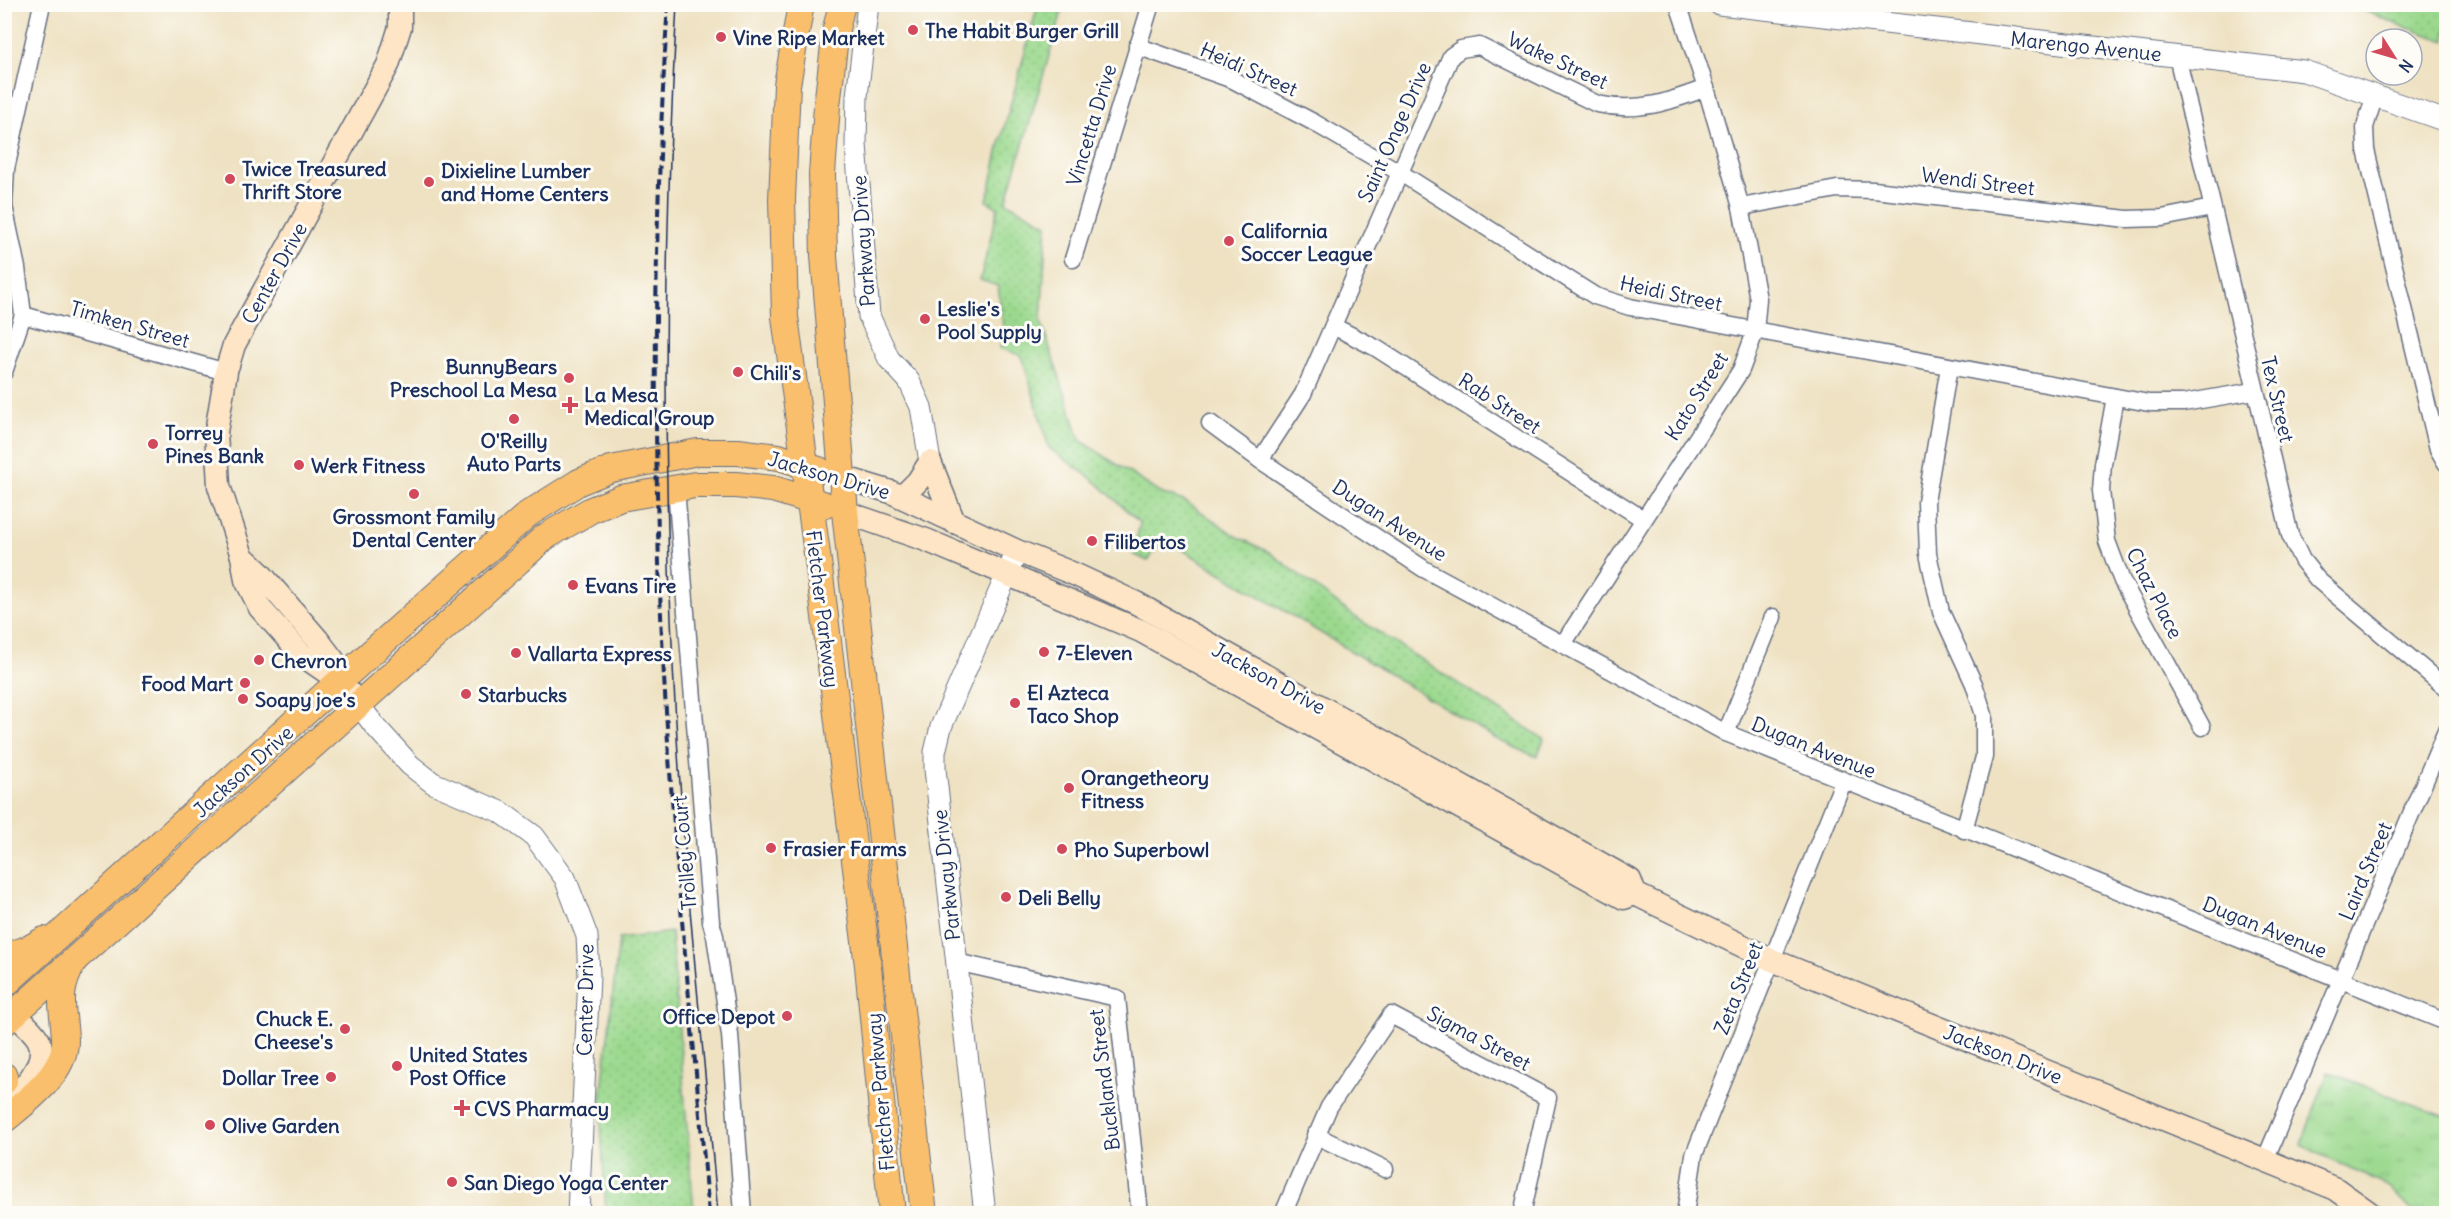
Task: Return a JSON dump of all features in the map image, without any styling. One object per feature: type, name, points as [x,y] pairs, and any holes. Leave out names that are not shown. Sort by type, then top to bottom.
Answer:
[{"type":"main road","name":"Center Drive","points":[[358,705],[341,682],[303,656],[260,608],[246,580],[242,556],[219,486],[216,432],[227,369],[234,345],[388,65],[400,27],[400,4]]},
{"type":"main road","name":"Fletcher Parkway","points":[[801,4],[787,85],[782,199],[785,317],[868,966],[892,1214]]},
{"type":"main road","name":"Fletcher Parkway","points":[[842,4],[836,29],[826,106],[822,174],[824,256],[845,512],[924,1214]]},
{"type":"main road","name":"Jackson Drive","points":[[4,985],[528,514],[579,482],[611,469],[698,452],[738,452],[778,457],[902,497],[1017,551],[1074,574],[1136,603],[1630,880],[1635,894],[1772,960],[2336,1189],[2371,1214]]},
{"type":"main road","points":[[902,497],[918,481],[930,462]]},
{"type":"main road","points":[[930,462],[954,522]]},
{"type":"main road","name":"Jackson Drive","points":[[8,1014],[129,911],[544,537],[591,510],[621,498],[695,485],[736,485],[773,489],[809,500],[926,540],[1141,631],[1624,898],[1635,894]]},
{"type":"main road","points":[[129,911],[148,877],[181,845],[183,836],[178,829]]},
{"type":"main road","points":[[4,956],[28,950],[73,924]]},
{"type":"main road","points":[[4,1120],[48,1079],[63,1055],[65,1042],[62,1018],[63,987],[76,958]]},
{"type":"main road","points":[[4,1093],[21,1073],[26,1056],[25,1047],[8,1014]]},
{"type":"main road","points":[[4,1108],[37,1067],[42,1051],[38,1040],[8,1014]]},
{"type":"street","points":[[4,372],[23,315],[17,268],[4,206],[6,169],[42,4]]},
{"type":"street","name":"Parkway Drive","points":[[868,4],[857,96],[856,144],[869,316],[889,359],[909,381],[921,407],[930,462]]},
{"type":"street","name":"Vincetta Drive","points":[[1073,259],[1151,4]]},
{"type":"street","name":"Kato Street","points":[[1563,644],[1741,370],[1755,332],[1758,299],[1741,207],[1706,88],[1678,4]]},
{"type":"street","name":"Marengo Avenue","points":[[1719,4],[2304,71],[2446,121]]},
{"type":"street","name":"Heidi Street","points":[[1137,46],[1233,80],[1313,122],[1399,172],[1595,296],[1630,308],[2149,403],[2183,403],[2254,391]]},
{"type":"street","name":"Wake Street","points":[[1461,49],[1479,46],[1597,104],[1615,108],[1661,105],[1706,88]]},
{"type":"street","name":"Saint Onge Drive","points":[[1260,460],[1303,394],[1451,56],[1461,49]]},
{"type":"street","name":"Tex Street","points":[[2177,56],[2285,522],[2302,560],[2327,589],[2446,688]]},
{"type":"street","points":[[2375,95],[2365,128],[2366,150],[2438,449],[2446,463]]},
{"type":"street","name":"Wendi Street","points":[[1741,207],[1837,189],[1874,190],[2127,219],[2162,218],[2212,208]]},
{"type":"street","name":"Timken Street","points":[[23,315],[227,369]]},
{"type":"street","name":"Rab Street","points":[[1333,326],[1376,348],[1643,519]]},
{"type":"street","points":[[1949,367],[1926,502],[1927,533],[1928,554],[1941,612],[1974,684],[1984,715],[1984,757],[1964,830]]},
{"type":"street","name":"Chaz Place","points":[[2115,397],[2103,464],[2101,491],[2107,541],[2122,581],[2202,727]]},
{"type":"street","name":"Dugan Avenue","points":[[1210,423],[1260,460],[1424,569],[1725,733],[2446,1022]]},
{"type":"street","name":"Trolley Court","points":[[676,488],[711,922],[730,1035],[743,1214]]},
{"type":"street","name":"Parkway Drive","points":[[985,1214],[935,769],[935,752],[941,727],[1017,551]]},
{"type":"street","points":[[1725,733],[1773,617]]},
{"type":"street","name":"Center Drive","points":[[358,705],[410,765],[433,783],[501,812],[534,836],[565,878],[586,936],[589,976],[578,1214]]},
{"type":"street","name":"Laird Street","points":[[2265,1160],[2446,730]]},
{"type":"street","name":"Zeta Street","points":[[1685,1214],[1694,1155],[1843,782]]},
{"type":"street","name":"Buckland Street","points":[[956,962],[1117,998],[1140,1214]]},
{"type":"street","name":"Sigma Street","points":[[1315,1135],[1329,1107],[1391,1015],[1548,1098],[1522,1214]]},
{"type":"street","points":[[1283,1214],[1315,1135],[1385,1169]]},
{"type":"green space","points":[[1038,5],[1064,5],[1006,202],[1047,224],[1041,321],[1080,440],[1160,493],[1187,502],[1236,536],[1269,552],[1358,619],[1544,739],[1537,757],[1500,741],[1163,538],[1148,561],[1133,554],[1140,523],[1096,482],[1049,448],[1022,356],[1000,348],[1003,328],[998,286],[980,280],[998,208],[987,201],[1001,139]]},
{"type":"green space","points":[[2350,5],[2446,5],[2446,41],[2424,34],[2424,27],[2402,26]]},
{"type":"green space","points":[[671,932],[694,1213],[606,1213],[600,1108],[619,939]]},
{"type":"green space","points":[[2328,1072],[2446,1117],[2446,1213],[2414,1213],[2389,1187],[2301,1145]]},
{"type":"tram line","points":[[677,4],[666,324],[669,563],[680,786],[718,1214]]},
{"type":"railway","points":[[668,4],[657,241],[656,400],[659,558],[671,782],[709,1214]]},
{"type":"place","name":"The Habit Burger Grill","points":[[913,30]]},
{"type":"place","name":"Vine Ripe Market","points":[[721,37]]},
{"type":"place","name":"Twice Treasured Thrift Store","points":[[230,179]]},
{"type":"place","name":"Dixieline Lumber and Home Centers","points":[[429,182]]},
{"type":"place","name":"California Soccer League","points":[[1229,241]]},
{"type":"place","name":"Leslie's Pool Supply","points":[[925,319]]},
{"type":"place","name":"Chili's","points":[[738,372]]},
{"type":"place","name":"BunnyBears Preschool La Mesa","points":[[569,378]]},
{"type":"place","name":"La Mesa Medical Group","points":[[570,405]]},
{"type":"place","name":"O'Reilly Auto Parts","points":[[514,419]]},
{"type":"place","name":"Torrey Pines Bank","points":[[153,444]]},
{"type":"place","name":"Werk Fitness","points":[[299,465]]},
{"type":"place","name":"Grossmont Family Dental Center","points":[[414,494]]},
{"type":"place","name":"Filibertos","points":[[1092,541]]},
{"type":"place","name":"Evans Tire","points":[[573,585]]},
{"type":"place","name":"7-Eleven","points":[[1044,652]]},
{"type":"place","name":"Vallarta Express","points":[[516,653]]},
{"type":"place","name":"Chevron","points":[[259,660]]},
{"type":"place","name":"Food Mart","points":[[245,683]]},
{"type":"place","name":"Starbucks","points":[[466,694]]},
{"type":"place","name":"Soapy joe's","points":[[243,699]]},
{"type":"place","name":"El Azteca Taco Shop","points":[[1015,703]]},
{"type":"place","name":"Orangetheory Fitness","points":[[1069,788]]},
{"type":"place","name":"Frasier Farms","points":[[771,848]]},
{"type":"place","name":"Pho Superbowl","points":[[1062,849]]},
{"type":"place","name":"Deli Belly","points":[[1006,897]]},
{"type":"place","name":"Office Depot","points":[[787,1016]]},
{"type":"place","name":"Chuck E. Cheese's","points":[[345,1029]]},
{"type":"place","name":"United States Post Office","points":[[397,1066]]},
{"type":"place","name":"Dollar Tree","points":[[331,1077]]},
{"type":"place","name":"CVS Pharmacy","points":[[462,1108]]},
{"type":"place","name":"Olive Garden","points":[[210,1125]]},
{"type":"place","name":"San Diego Yoga Center","points":[[452,1182]]}]
